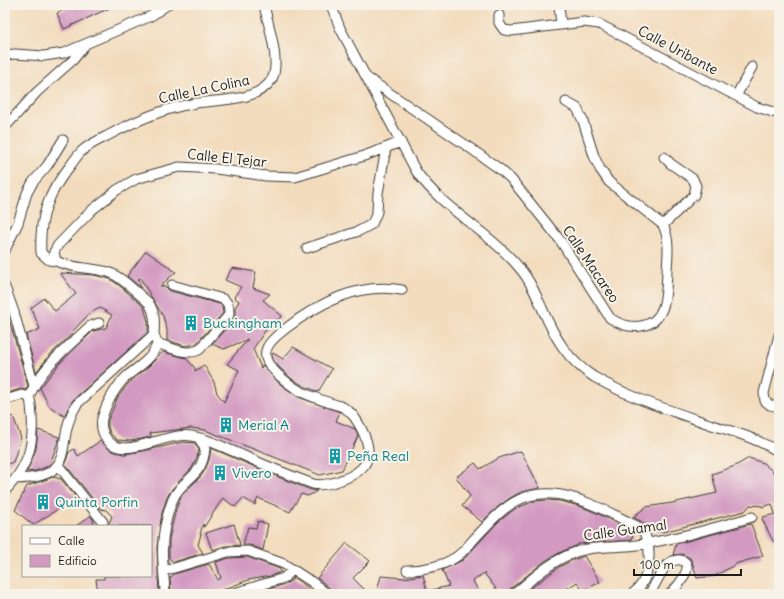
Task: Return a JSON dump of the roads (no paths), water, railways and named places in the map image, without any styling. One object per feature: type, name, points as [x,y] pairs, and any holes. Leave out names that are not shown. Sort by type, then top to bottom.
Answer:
[{"type":"street","points":[[5,55],[53,55],[64,53],[151,16],[167,5]]},
{"type":"street","name":"Calle La Colina","points":[[56,261],[49,260],[41,253],[41,238],[45,208],[51,194],[64,173],[82,150],[100,139],[152,115],[192,103],[241,98],[256,94],[267,86],[275,73],[275,63],[264,5]]},
{"type":"street","points":[[331,5],[340,28],[365,76],[410,161],[424,182],[514,261],[531,283],[560,344],[569,357],[580,368],[612,387],[653,404],[761,442],[779,452]]},
{"type":"street","points":[[559,5],[561,25]]},
{"type":"street","name":"Calle Uribante","points":[[499,15],[498,24],[504,30],[511,31],[584,22],[599,24],[757,107],[779,114]]},
{"type":"street","points":[[5,127],[37,92],[73,60],[85,45]]},
{"type":"street","points":[[736,96],[752,67]]},
{"type":"street","name":"Calle Macareo","points":[[365,76],[501,170],[511,179],[560,240],[610,318],[616,322],[636,327],[645,326],[652,323],[662,312],[666,298],[668,252],[668,241],[663,225]]},
{"type":"street","points":[[566,102],[577,108],[583,121],[594,156],[600,169],[609,182],[663,225],[694,194],[696,190],[693,179],[671,164],[664,157]]},
{"type":"street","points":[[5,250],[18,223],[27,193],[33,182],[47,166],[63,140]]},
{"type":"street","name":"Calle El Tejar","points":[[56,261],[54,252],[58,244],[92,210],[117,190],[136,179],[179,167],[216,169],[266,176],[295,177],[364,156],[401,142]]},
{"type":"street","points":[[307,248],[359,231],[372,224],[377,212],[378,193],[386,148]]},
{"type":"street","points":[[56,261],[65,266],[109,273],[123,281],[149,303],[154,312],[154,334],[157,343],[152,353],[126,377],[103,413],[101,425],[104,435],[113,445],[120,448],[127,448],[168,437],[184,435],[199,438],[313,484],[327,485],[357,473],[366,463],[368,456],[367,443],[353,415],[343,407],[304,394],[292,385],[274,371],[268,363],[266,349],[277,336],[306,313],[332,300],[348,294],[371,289],[389,288],[402,290]]},
{"type":"street","points":[[157,343],[189,352],[195,352],[200,349],[229,315],[227,302],[223,299],[172,285]]},
{"type":"street","points":[[5,287],[14,312],[34,386]]},
{"type":"street","points":[[5,491],[19,474],[28,456],[32,441],[31,401],[29,397],[34,386],[44,370],[90,326],[99,323]]},
{"type":"street","points":[[15,479],[32,478],[48,473],[58,465],[63,452],[71,414],[77,404],[154,334]]},
{"type":"street","points":[[779,335],[764,394],[765,401],[770,405],[779,407]]},
{"type":"street","points":[[5,400],[22,395],[29,397]]},
{"type":"street","points":[[165,594],[163,554],[165,526],[174,497],[179,489],[195,475],[202,463],[205,449],[199,438]]},
{"type":"street","points":[[58,465],[103,522]]},
{"type":"street","points":[[407,570],[417,570],[456,557],[468,547],[498,514],[510,504],[520,499],[543,494],[560,495],[591,504],[637,526],[643,531],[648,543],[649,553],[646,572],[640,586],[632,594]]},
{"type":"street","name":"Calle Guamal","points":[[514,594],[560,558],[573,553],[594,548],[636,545],[678,537],[752,517]]},
{"type":"street","points":[[164,571],[228,552],[248,551],[284,564],[312,582],[327,594]]},
{"type":"street","points":[[649,594],[667,564],[677,559],[681,560],[685,562],[687,566],[686,573],[670,594]]},
{"type":"street","points":[[231,594],[284,578],[292,570]]},
{"type":"place","name":"Buckingham","points":[[191,323]]},
{"type":"place","name":"Merial A","points":[[226,425]]},
{"type":"place","name":"Peña Real","points":[[335,456]]},
{"type":"place","name":"Vivero","points":[[220,473]]},
{"type":"place","name":"Quinta Porfin","points":[[43,502]]}]
